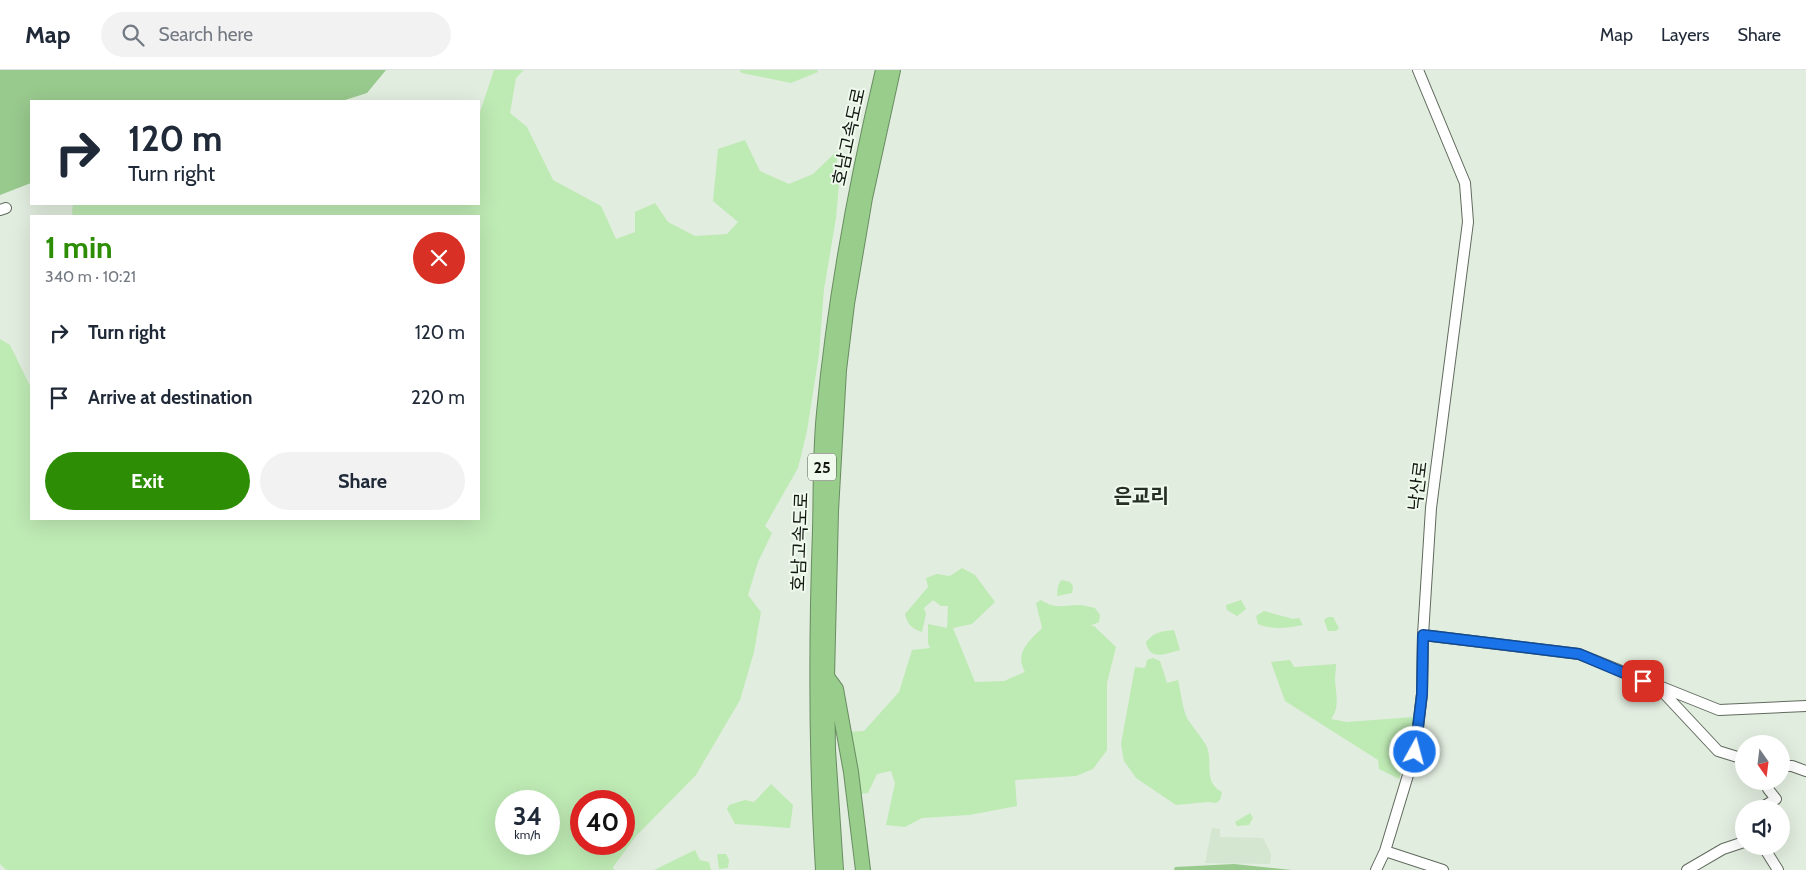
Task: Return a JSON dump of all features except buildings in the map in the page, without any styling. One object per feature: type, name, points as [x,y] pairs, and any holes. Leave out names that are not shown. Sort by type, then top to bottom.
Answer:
[{"type":"highway","name":"호남고속도로","points":[[823,870],[816,706],[817,604],[824,416],[831,345],[850,222],[864,150],[883,70]]},
{"type":"highway","name":"호남고속도로","points":[[836,870],[828,750],[827,677],[829,550],[838,370],[864,198],[893,70]]},
{"type":"highway","points":[[827,677],[836,689],[851,772],[863,870]]},
{"type":"street","name":"낙산로","points":[[1376,870],[1385,851],[1415,752],[1422,694],[1423,635],[1431,508],[1468,222],[1465,183],[1418,70]]},
{"type":"street","points":[[1423,635],[1579,654],[1719,710],[1806,706]]},
{"type":"street","points":[[1657,686],[1718,751],[1735,756]]},
{"type":"street","points":[[1790,766],[1806,771]]},
{"type":"street","points":[[1769,790],[1776,799],[1774,800]]},
{"type":"street","points":[[1687,870],[1723,849],[1735,845]]},
{"type":"street","points":[[1385,851],[1443,870]]},
{"type":"street","points":[[1769,855],[1778,870]]},
{"type":"shaded area","points":[[0,70],[386,70],[367,93],[345,100],[30,100],[30,183],[0,195]]},
{"type":"shaded area","points":[[494,70],[524,70],[516,78],[510,113],[527,127],[553,180],[601,206],[616,239],[635,232],[635,212],[655,203],[668,222],[695,236],[727,234],[738,222],[713,201],[718,149],[745,140],[760,171],[789,184],[813,174],[836,152],[839,184],[836,218],[824,289],[819,354],[807,431],[798,468],[765,526],[772,533],[758,562],[748,595],[761,612],[754,652],[740,700],[696,775],[635,838],[635,790],[570,790],[570,855],[622,855],[613,867],[614,870],[6,870],[0,864],[0,339],[10,345],[30,386],[30,520],[480,520],[480,215],[73,215],[73,205],[480,205],[480,112]]},
{"type":"shaded area","points":[[739,70],[817,70],[818,72],[791,83],[742,73]]},
{"type":"shaded area","points":[[962,568],[975,575],[995,602],[972,624],[953,628],[975,682],[1004,681],[1025,672],[1021,659],[1022,653],[1028,643],[1042,628],[1036,603],[1041,600],[1055,606],[1080,605],[1095,608],[1100,615],[1099,622],[1090,626],[1094,626],[1116,647],[1107,683],[1107,750],[1093,769],[1076,776],[1015,780],[1017,806],[969,815],[922,818],[905,827],[886,825],[895,783],[891,771],[877,774],[868,793],[851,795],[846,732],[864,731],[899,692],[912,650],[930,648],[928,643],[928,624],[947,628],[948,606],[941,606],[933,600],[924,608],[926,614],[922,632],[913,628],[907,621],[905,614],[928,587],[926,578],[937,574],[950,576]]},
{"type":"shaded area","points":[[1061,580],[1070,582],[1073,586],[1072,593],[1057,596]]},
{"type":"shaded area","points":[[1241,600],[1246,609],[1237,616],[1227,610],[1226,605]]},
{"type":"shaded area","points":[[1264,611],[1293,619],[1299,618],[1303,625],[1280,628],[1263,626],[1258,624],[1256,616]]},
{"type":"shaded area","points":[[1328,617],[1333,617],[1339,628],[1336,631],[1328,631],[1324,620]]},
{"type":"shaded area","points":[[1174,630],[1180,650],[1159,655],[1151,652],[1146,642],[1152,636]]},
{"type":"shaded area","points":[[1153,658],[1160,661],[1167,683],[1178,680],[1187,718],[1203,740],[1209,753],[1210,778],[1216,788],[1222,792],[1220,800],[1216,803],[1176,805],[1136,778],[1124,761],[1121,744],[1135,667],[1145,668],[1147,660]]},
{"type":"shaded area","points":[[1290,660],[1294,667],[1336,664],[1336,710],[1331,719],[1347,722],[1414,717],[1399,779],[1379,769],[1378,760],[1285,701],[1271,662]]},
{"type":"shaded area","points":[[771,784],[793,805],[790,828],[735,824],[727,809],[729,805],[745,800],[754,802]]},
{"type":"shaded area","points":[[1250,813],[1253,818],[1249,825],[1237,826],[1235,822]]},
{"type":"shaded area","points":[[1212,828],[1220,829],[1220,837],[1263,838],[1271,854],[1270,864],[1205,863]]},
{"type":"shaded area","points":[[695,850],[700,860],[709,862],[711,870],[654,870]]},
{"type":"shaded area","points":[[717,854],[726,854],[729,860],[728,868],[719,869]]},
{"type":"shaded area","points":[[1234,864],[1292,870],[1174,870],[1175,867]]},
{"type":"district","name":"은교리","points":[[1141,496]]},
{"type":"route","points":[[1415,752],[1422,694],[1423,635],[1579,654],[1643,681]]}]
